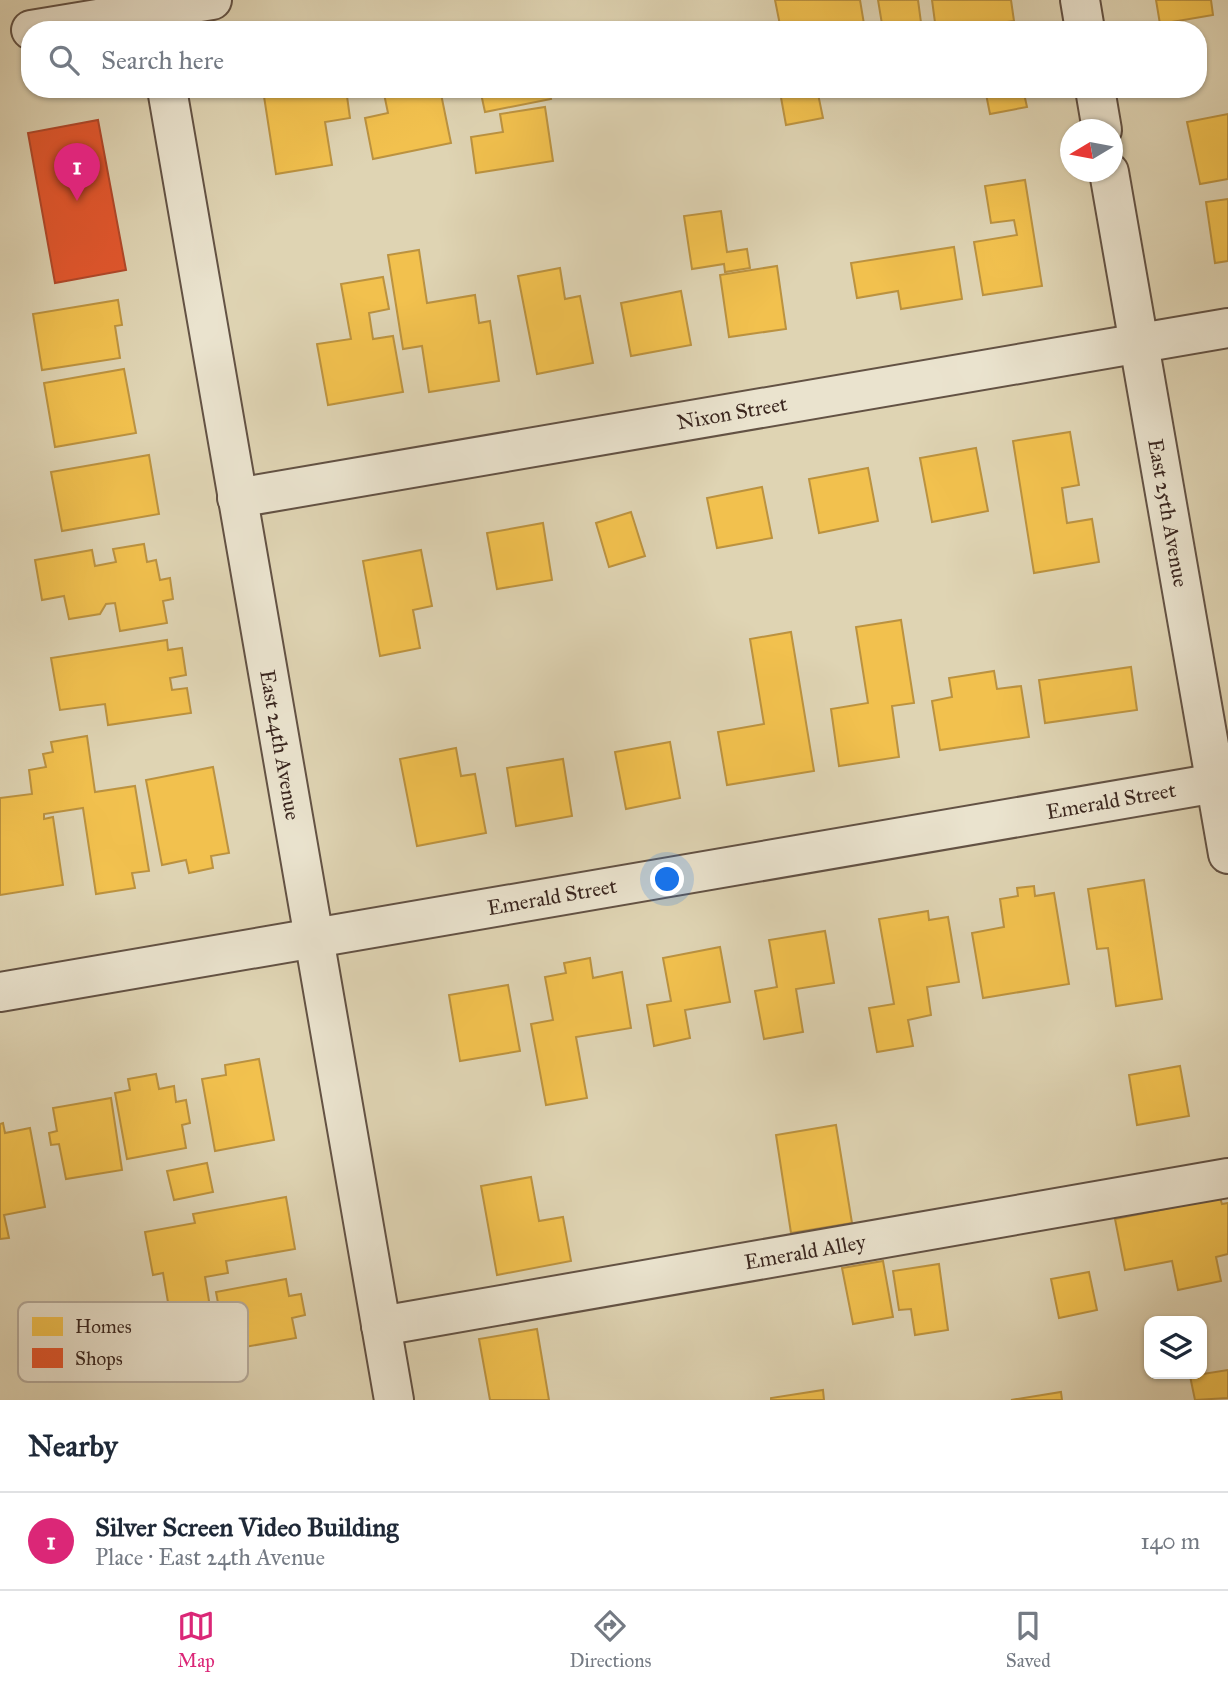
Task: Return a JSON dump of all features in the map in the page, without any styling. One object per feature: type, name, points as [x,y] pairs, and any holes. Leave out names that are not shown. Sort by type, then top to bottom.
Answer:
[{"type":"street","points":[[100,21],[154,14],[212,0]]},
{"type":"street","points":[[1080,0],[1084,21]]},
{"type":"street","points":[[0,34],[21,31]]},
{"type":"street","name":"East 24th Avenue","points":[[169,98],[394,1400]]},
{"type":"street","points":[[1096,98],[1099,119]]},
{"type":"street","name":"East 25th Avenue","points":[[1111,182],[1138,343],[1222,782],[1228,855]]},
{"type":"street","name":"Nixon Street","points":[[237,498],[1228,328]]},
{"type":"street","name":"Emerald Street","points":[[0,992],[1222,782]]},
{"type":"street","name":"Emerald Alley","points":[[381,1326],[1228,1178]]},
{"type":"building: Homes","points":[[775,0],[860,0],[864,21],[779,21]]},
{"type":"building: Homes","points":[[878,0],[918,0],[921,21],[882,21]]},
{"type":"building: Homes","points":[[932,0],[1011,0],[1014,21],[935,21]]},
{"type":"building: Homes","points":[[1156,0],[1211,0],[1213,15],[1160,21]]},
{"type":"building: Homes","points":[[264,98],[347,98],[350,118],[325,122],[332,165],[276,174]]},
{"type":"building: Homes","points":[[385,98],[442,98],[451,143],[373,159],[365,118],[388,113]]},
{"type":"building: Homes","points":[[482,98],[551,98],[551,99],[485,112]]},
{"type":"building: Homes","points":[[781,98],[819,98],[823,118],[786,125]]},
{"type":"building: Homes","points":[[987,98],[1025,98],[1027,107],[990,114]]},
{"type":"building: Homes","points":[[545,107],[553,161],[476,173],[471,137],[503,132],[500,114]]},
{"type":"building: Homes","points":[[1228,114],[1228,179],[1200,184],[1187,122]]},
{"type":"building: Homes","points":[[1025,180],[1042,286],[983,295],[974,242],[1017,235],[1014,220],[991,223],[985,186]]},
{"type":"building: Homes","points":[[1228,199],[1228,261],[1215,263],[1206,202]]},
{"type":"building: Homes","points":[[721,211],[727,252],[747,249],[750,268],[725,272],[724,264],[692,269],[684,216]]},
{"type":"building: Homes","points":[[954,247],[962,299],[901,309],[898,291],[857,298],[851,263]]},
{"type":"building: Homes","points":[[419,250],[427,303],[475,295],[479,323],[490,321],[499,381],[429,392],[422,346],[403,349],[388,255]]},
{"type":"building: Homes","points":[[777,266],[786,329],[729,337],[720,275]]},
{"type":"building: Homes","points":[[560,268],[565,299],[580,296],[593,363],[537,374],[518,276]]},
{"type":"building: Homes","points":[[383,277],[389,309],[369,313],[373,339],[393,336],[403,392],[328,405],[317,344],[351,339],[341,284]]},
{"type":"building: Homes","points":[[681,291],[691,345],[631,356],[621,303]]},
{"type":"building: Homes","points":[[118,300],[122,325],[115,326],[120,358],[42,370],[33,314]]},
{"type":"building: Homes","points":[[124,369],[136,433],[55,447],[44,383]]},
{"type":"building: Homes","points":[[1070,432],[1079,485],[1062,488],[1067,523],[1092,519],[1099,562],[1034,573],[1013,441]]},
{"type":"building: Homes","points":[[976,448],[988,511],[932,522],[920,458]]},
{"type":"building: Homes","points":[[149,455],[159,514],[62,531],[51,472]]},
{"type":"building: Homes","points":[[868,468],[878,521],[819,533],[809,479]]},
{"type":"building: Homes","points":[[762,487],[772,538],[717,548],[707,498]]},
{"type":"building: Homes","points":[[631,512],[645,556],[609,567],[596,523]]},
{"type":"building: Homes","points":[[543,523],[552,580],[497,589],[487,533]]},
{"type":"building: Homes","points":[[144,544],[147,562],[156,560],[160,580],[170,578],[173,599],[163,601],[167,623],[120,631],[115,603],[106,604],[100,614],[69,619],[64,596],[42,600],[35,560],[92,550],[95,566],[116,562],[113,549]]},
{"type":"building: Homes","points":[[421,550],[432,606],[413,610],[420,648],[380,656],[363,561]]},
{"type":"building: Homes","points":[[901,620],[914,703],[892,706],[899,757],[839,766],[831,709],[868,703],[856,627]]},
{"type":"building: Homes","points":[[791,632],[814,771],[727,785],[718,732],[764,724],[750,639]]},
{"type":"building: Homes","points":[[167,640],[168,650],[182,648],[186,675],[170,678],[172,690],[187,688],[191,713],[108,725],[105,704],[60,710],[51,658]]},
{"type":"building: Homes","points":[[1131,667],[1137,710],[1045,723],[1039,680]]},
{"type":"building: Homes","points":[[994,671],[997,689],[1021,686],[1029,737],[940,750],[932,701],[952,697],[949,678]]},
{"type":"building: Homes","points":[[87,736],[95,792],[135,786],[149,871],[132,873],[135,888],[96,894],[83,808],[44,814],[44,819],[53,817],[63,885],[0,895],[0,798],[32,794],[29,770],[46,767],[43,754],[53,752],[51,742]]},
{"type":"building: Homes","points":[[670,742],[680,798],[626,809],[615,752]]},
{"type":"building: Homes","points":[[456,748],[461,776],[475,774],[486,833],[417,846],[400,759]]},
{"type":"building: Homes","points":[[563,759],[572,816],[516,826],[507,768]]},
{"type":"building: Homes","points":[[213,767],[229,853],[211,856],[213,868],[189,873],[186,860],[162,865],[146,780]]},
{"type":"building: Homes","points":[[1144,880],[1162,999],[1116,1006],[1108,948],[1097,949],[1088,889]]},
{"type":"building: Homes","points":[[1034,886],[1035,896],[1054,893],[1069,984],[983,998],[972,933],[1004,927],[1000,899],[1018,896],[1017,888]]},
{"type":"building: Homes","points":[[928,911],[929,920],[948,917],[959,982],[927,987],[931,1015],[908,1020],[913,1046],[877,1052],[869,1008],[894,1004],[879,919]]},
{"type":"building: Homes","points":[[825,931],[834,983],[796,989],[803,1032],[764,1039],[755,991],[777,987],[769,940]]},
{"type":"building: Homes","points":[[720,947],[730,1002],[685,1010],[690,1038],[654,1046],[647,1005],[671,1001],[663,958]]},
{"type":"building: Homes","points":[[590,958],[593,978],[622,972],[631,1028],[576,1037],[587,1098],[546,1105],[531,1024],[553,1020],[545,977],[566,973],[564,963]]},
{"type":"building: Homes","points":[[508,985],[520,1051],[460,1061],[449,995]]},
{"type":"building: Homes","points":[[259,1059],[274,1140],[215,1151],[202,1079],[226,1075],[225,1065]]},
{"type":"building: Homes","points":[[1180,1066],[1189,1116],[1137,1125],[1129,1075]]},
{"type":"building: Homes","points":[[156,1074],[159,1089],[174,1086],[176,1102],[186,1100],[190,1123],[182,1125],[186,1148],[127,1159],[115,1093],[130,1090],[128,1079]]},
{"type":"building: Homes","points":[[111,1098],[122,1170],[66,1179],[59,1144],[51,1145],[49,1133],[57,1131],[53,1108]]},
{"type":"building: Homes","points":[[3,1123],[5,1133],[30,1128],[45,1207],[4,1215],[9,1238],[0,1239],[0,1124]]},
{"type":"building: Homes","points":[[836,1125],[852,1223],[791,1233],[776,1135]]},
{"type":"building: Homes","points":[[207,1163],[213,1192],[174,1200],[167,1171]]},
{"type":"building: Homes","points":[[531,1177],[539,1221],[563,1217],[571,1261],[497,1275],[481,1186]]},
{"type":"building: Homes","points":[[286,1197],[295,1249],[226,1261],[228,1273],[205,1277],[209,1302],[168,1302],[163,1273],[153,1275],[145,1232],[195,1223],[193,1214]]},
{"type":"building: Homes","points":[[1220,1198],[1222,1204],[1228,1203],[1228,1254],[1216,1257],[1221,1281],[1178,1290],[1172,1261],[1125,1270],[1115,1219]]},
{"type":"building: Homes","points":[[883,1261],[893,1317],[853,1324],[842,1268]]},
{"type":"building: Homes","points":[[939,1264],[948,1330],[915,1335],[911,1309],[899,1310],[893,1271]]},
{"type":"building: Homes","points":[[1089,1272],[1097,1310],[1059,1318],[1051,1279]]},
{"type":"building: Homes","points":[[286,1279],[289,1296],[301,1294],[305,1315],[292,1318],[296,1338],[248,1346],[248,1302],[218,1302],[216,1292]]},
{"type":"building: Homes","points":[[537,1329],[549,1400],[490,1400],[479,1339]]},
{"type":"building: Homes","points":[[1228,1370],[1228,1398],[1195,1400],[1191,1379],[1207,1379],[1207,1373]]},
{"type":"building: Homes","points":[[823,1390],[824,1400],[771,1400],[771,1398]]},
{"type":"building: Homes","points":[[1061,1392],[1062,1400],[1011,1400]]},
{"type":"building: Shops","points":[[98,120],[126,270],[55,283],[28,133]]},
{"type":"place","name":"Silver Screen Video Building","points":[[77,201]]}]
